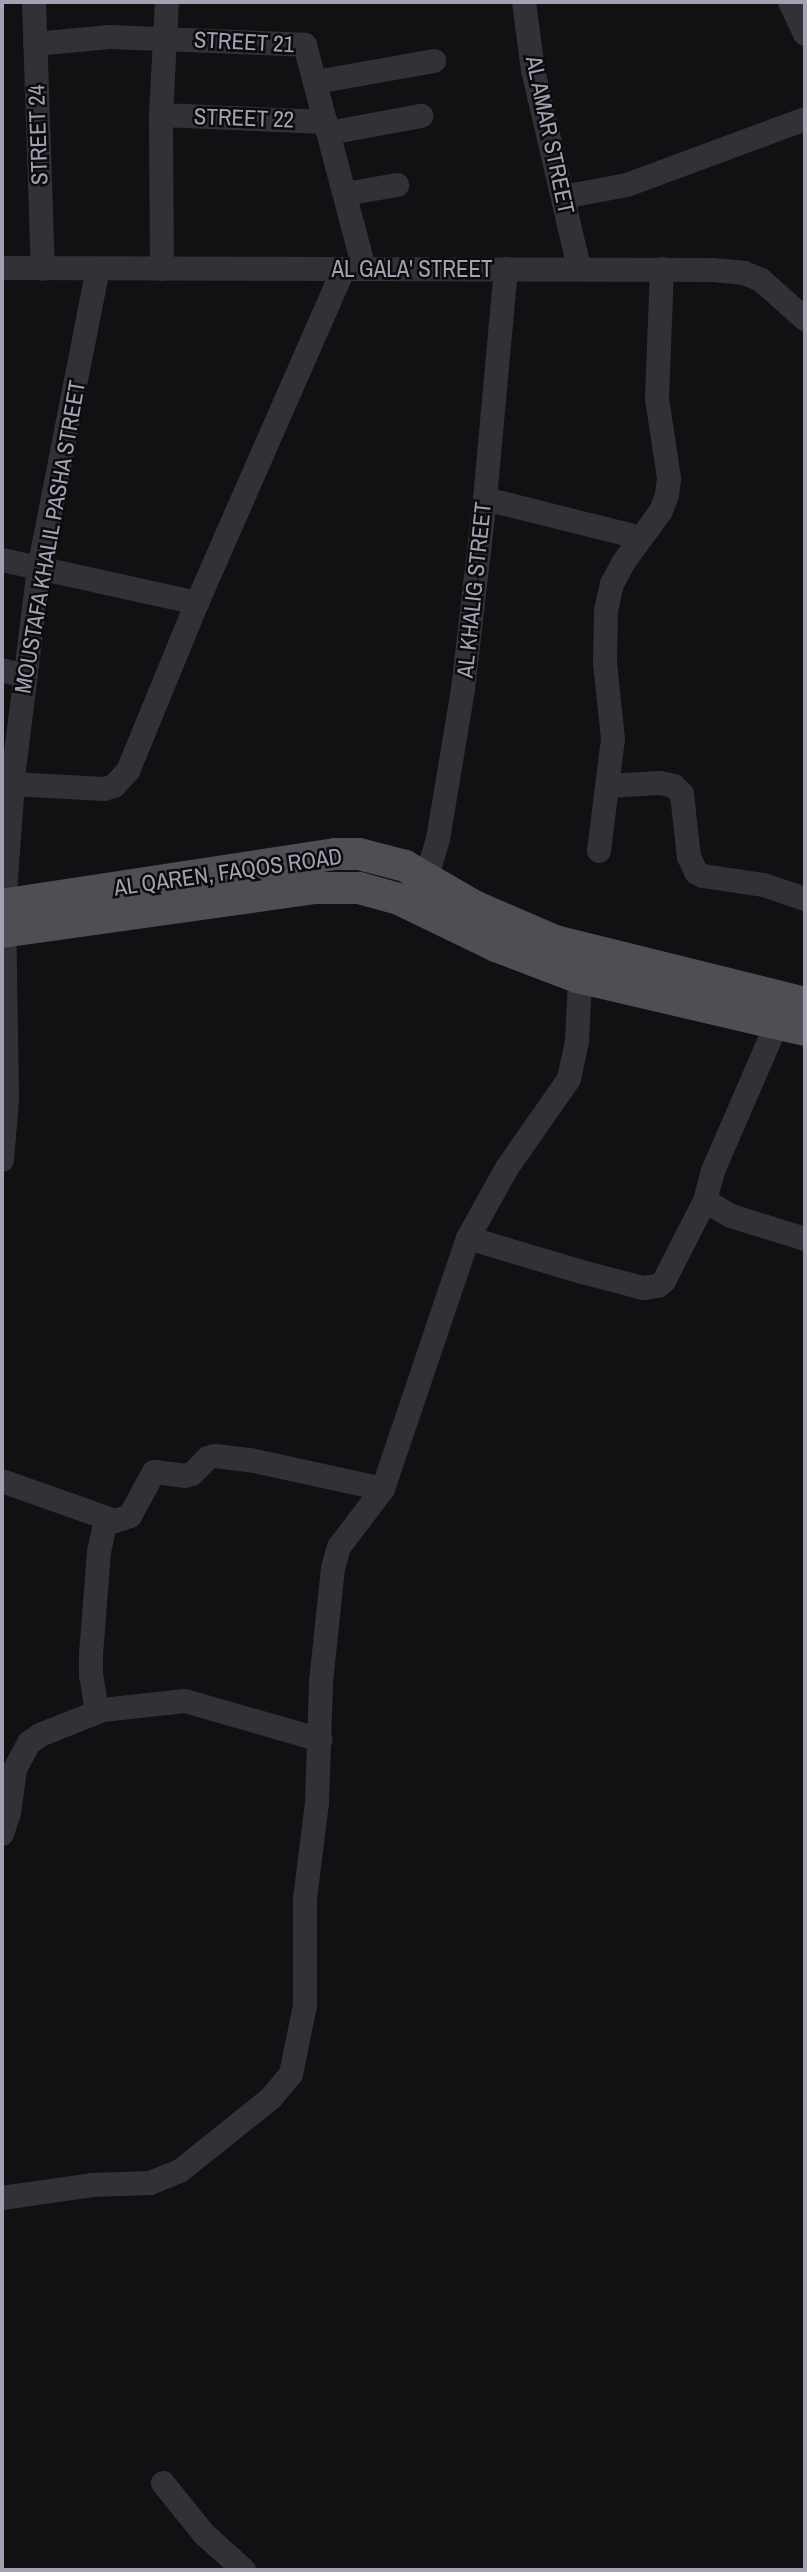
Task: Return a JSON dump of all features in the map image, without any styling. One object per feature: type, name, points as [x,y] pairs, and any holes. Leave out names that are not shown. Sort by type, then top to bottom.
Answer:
[{"type":"main road","name":"AL QAREN, FAQOS ROAD","points":[[3,918],[335,854],[383,859],[427,877],[580,963]]},
{"type":"main road","name":"AL QAREN, FAQOS ROAD","points":[[3,918],[317,888],[359,888],[418,908],[496,946],[712,994],[805,1003]]},
{"type":"main road","name":"AL QAREN, FAQOS ROAD","points":[[712,994],[791,1026]]},
{"type":"street","name":"STREET 24","points":[[34,2],[43,269]]},
{"type":"street","points":[[162,269],[161,115],[167,2]]},
{"type":"street","name":"AL AMAR STREET","points":[[524,2],[533,70],[579,268]]},
{"type":"street","points":[[790,2],[805,34]]},
{"type":"street","name":"STREET 21","points":[[35,44],[98,37],[305,45],[345,194],[353,270]]},
{"type":"street","points":[[316,82],[434,61]]},
{"type":"street","name":"STREET 22","points":[[161,115],[328,127],[421,116]]},
{"type":"street","points":[[563,197],[627,185],[805,119]]},
{"type":"street","points":[[345,194],[397,185]]},
{"type":"street","name":"AL GALA' STREET","points":[[2,268],[579,268],[744,273],[778,293],[805,319]]},
{"type":"street","name":"MOUSTAFA KHALIL PASHA STREET","points":[[2,1160],[7,1100],[3,918],[13,673],[40,569],[98,269]]},
{"type":"street","name":"AL KHALIG STREET","points":[[418,908],[438,839],[463,689],[485,499],[506,269]]},
{"type":"street","points":[[599,852],[613,719],[605,663],[606,610],[612,584],[661,511],[668,478],[657,399],[662,269]]},
{"type":"street","points":[[9,773],[104,789],[122,780],[197,603],[353,270]]},
{"type":"street","points":[[485,499],[641,538]]},
{"type":"street","points":[[2,560],[197,603]]},
{"type":"street","points":[[608,786],[660,783],[674,786],[682,794],[689,857],[696,872],[703,876],[764,885],[805,900]]},
{"type":"street","points":[[2,2198],[92,2185],[150,2183],[180,2171],[271,2098],[291,2074],[305,2006],[305,1911],[321,1740],[321,1682],[333,1568],[339,1547],[383,1489],[468,1238],[507,1168],[569,1079],[577,1041],[580,963]]},
{"type":"street","points":[[468,1238],[582,1272],[651,1288],[664,1281],[705,1201],[713,1171],[791,1026]]},
{"type":"street","points":[[705,1201],[732,1216],[805,1239]]},
{"type":"street","points":[[2,1481],[115,1521],[131,1516],[154,1472],[185,1476],[192,1474],[208,1458],[215,1456],[263,1462],[383,1489]]},
{"type":"street","points":[[97,1712],[91,1676],[91,1654],[99,1552],[106,1520]]},
{"type":"street","points":[[2,1834],[9,1813],[15,1769],[29,1743],[40,1735],[97,1712],[185,1701],[321,1740]]},
{"type":"street","points":[[163,2483],[204,2534],[244,2570]]}]
